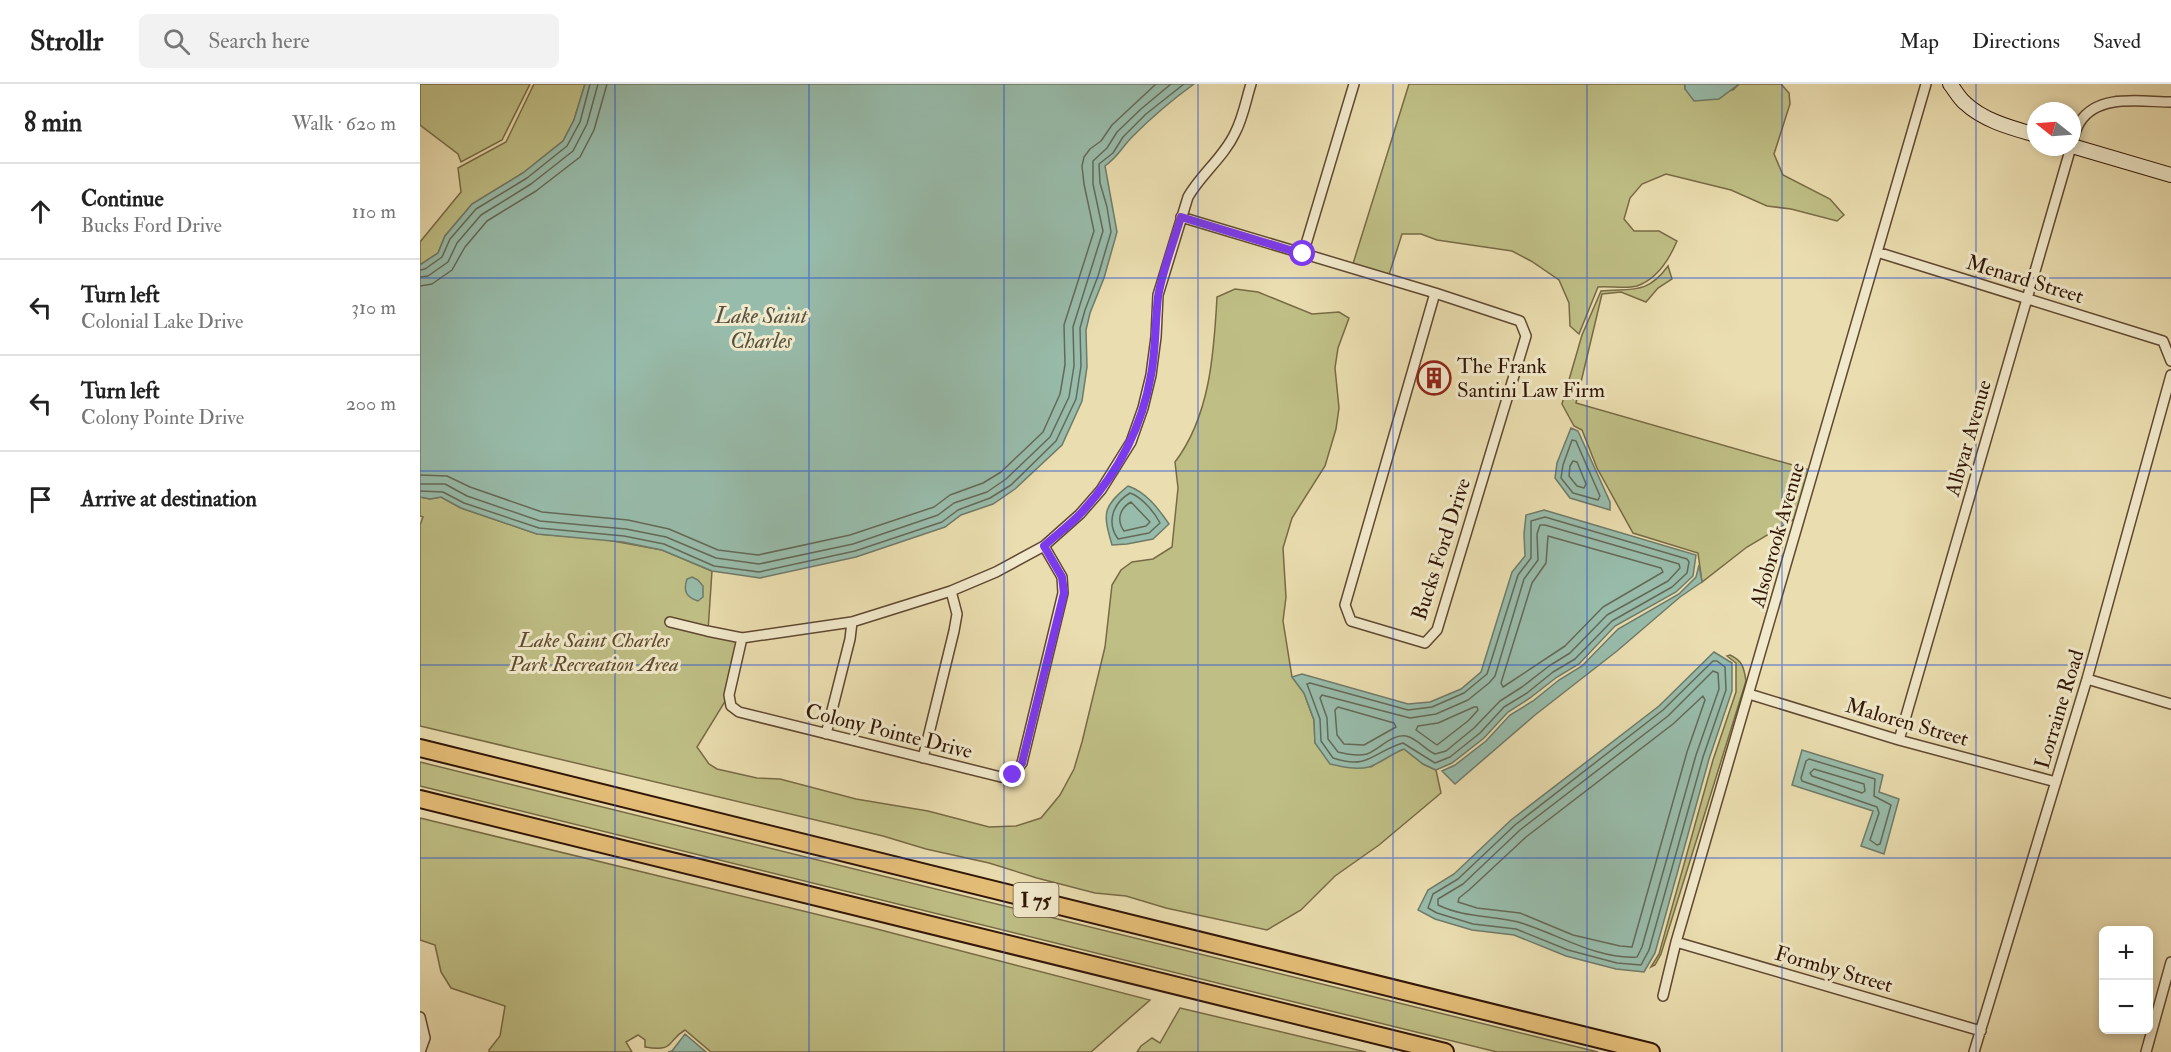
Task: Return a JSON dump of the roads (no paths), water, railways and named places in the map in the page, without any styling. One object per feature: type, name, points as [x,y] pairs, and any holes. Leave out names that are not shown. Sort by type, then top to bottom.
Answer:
[{"type":"highway","name":"I 75","points":[[420,748],[1651,1052]]},
{"type":"highway","name":"I 75","points":[[420,799],[1445,1052]]},
{"type":"street","points":[[670,622],[742,638],[852,622],[951,591],[996,572],[1044,546],[1080,514],[1101,490],[1131,442],[1151,375],[1158,295],[1181,217],[1196,183],[1235,133],[1251,84]]},
{"type":"street","points":[[1303,254],[1354,84]]},
{"type":"street","name":"Alsobrook Avenue","points":[[1663,996],[1676,942],[1926,84]]},
{"type":"street","points":[[1950,84],[1965,103],[1983,116],[2027,132]]},
{"type":"street","name":"Albyar Avenue","points":[[2081,121],[2091,109],[2110,102],[2171,102]]},
{"type":"street","points":[[2081,149],[2171,175]]},
{"type":"street","name":"Albyar Avenue","points":[[1899,740],[2069,156]]},
{"type":"street","name":"Bucks Ford Drive","points":[[1181,217],[1436,293],[1520,321],[1526,336],[1437,630],[1425,643],[1351,621],[1345,605],[1436,293]]},
{"type":"street","name":"Menard Street","points":[[1876,252],[2163,340],[2171,361]]},
{"type":"street","name":"Lorraine Road","points":[[1974,1052],[2087,679],[2171,375]]},
{"type":"street","name":"Colony Pointe Drive","points":[[742,638],[729,695],[731,706],[739,712],[1001,777],[1013,775],[1022,763],[1064,593],[1062,577],[1044,546]]},
{"type":"street","points":[[923,758],[957,614],[951,591]]},
{"type":"street","points":[[826,735],[850,639],[852,622]]},
{"type":"street","points":[[2087,679],[2171,704]]},
{"type":"street","name":"Maloren Street","points":[[1749,694],[1899,740],[2056,782]]},
{"type":"street","name":"Formby Street","points":[[1676,942],[1981,1031]]},
{"type":"street","points":[[2146,1052],[2171,963]]},
{"type":"street","points":[[420,1017],[424,1038],[420,1052]]},
{"type":"water","name":"Lake Saint Charles","points":[[585,84],[1194,84],[1147,122],[1105,166],[1117,232],[1086,330],[1087,367],[1082,401],[1062,445],[1015,489],[993,504],[961,515],[945,527],[856,557],[760,578],[712,571],[662,550],[623,542],[537,534],[461,508],[441,497],[430,499],[420,497],[420,265],[438,253],[445,236],[472,204],[523,173],[563,141],[574,120]]},
{"type":"water","points":[[1685,84],[1739,84],[1719,99],[1694,101],[1685,89]]},
{"type":"water","points":[[1571,428],[1578,431],[1610,502],[1610,510],[1570,498],[1555,478],[1557,463]]},
{"type":"water","points":[[1128,486],[1146,496],[1169,524],[1153,539],[1112,545],[1107,526],[1107,512],[1113,500]]},
{"type":"water","points":[[1544,510],[1696,555],[1693,576],[1676,592],[1615,626],[1579,664],[1508,712],[1484,738],[1452,763],[1436,770],[1423,764],[1404,749],[1369,767],[1354,768],[1330,764],[1315,743],[1314,720],[1304,693],[1292,677],[1302,674],[1408,704],[1430,702],[1461,689],[1481,672],[1512,572],[1525,556],[1526,515]]},
{"type":"water","points":[[1699,565],[1702,582],[1680,597],[1617,651],[1535,715],[1455,784],[1442,771],[1455,765],[1486,741],[1510,715],[1582,666],[1618,629],[1679,594],[1696,577]]},
{"type":"water","points":[[692,577],[703,586],[703,597],[698,601],[688,595],[685,587],[687,579]]},
{"type":"water","points":[[1714,652],[1732,663],[1732,691],[1709,759],[1655,953],[1644,972],[1616,969],[1566,956],[1514,935],[1472,930],[1435,919],[1418,910],[1428,890],[1454,874],[1511,820],[1659,706]]},
{"type":"water","points":[[1802,750],[1883,775],[1879,792],[1899,799],[1884,854],[1861,846],[1873,811],[1792,785]]},
{"type":"water","points":[[685,1034],[706,1052],[668,1052],[672,1051]]},
{"type":"place","name":"The Frank Santini Law Firm","points":[[1434,378]]},
{"type":"park label","name":"Lake Saint Charles Park Recreation Area","points":[[594,652]]}]
